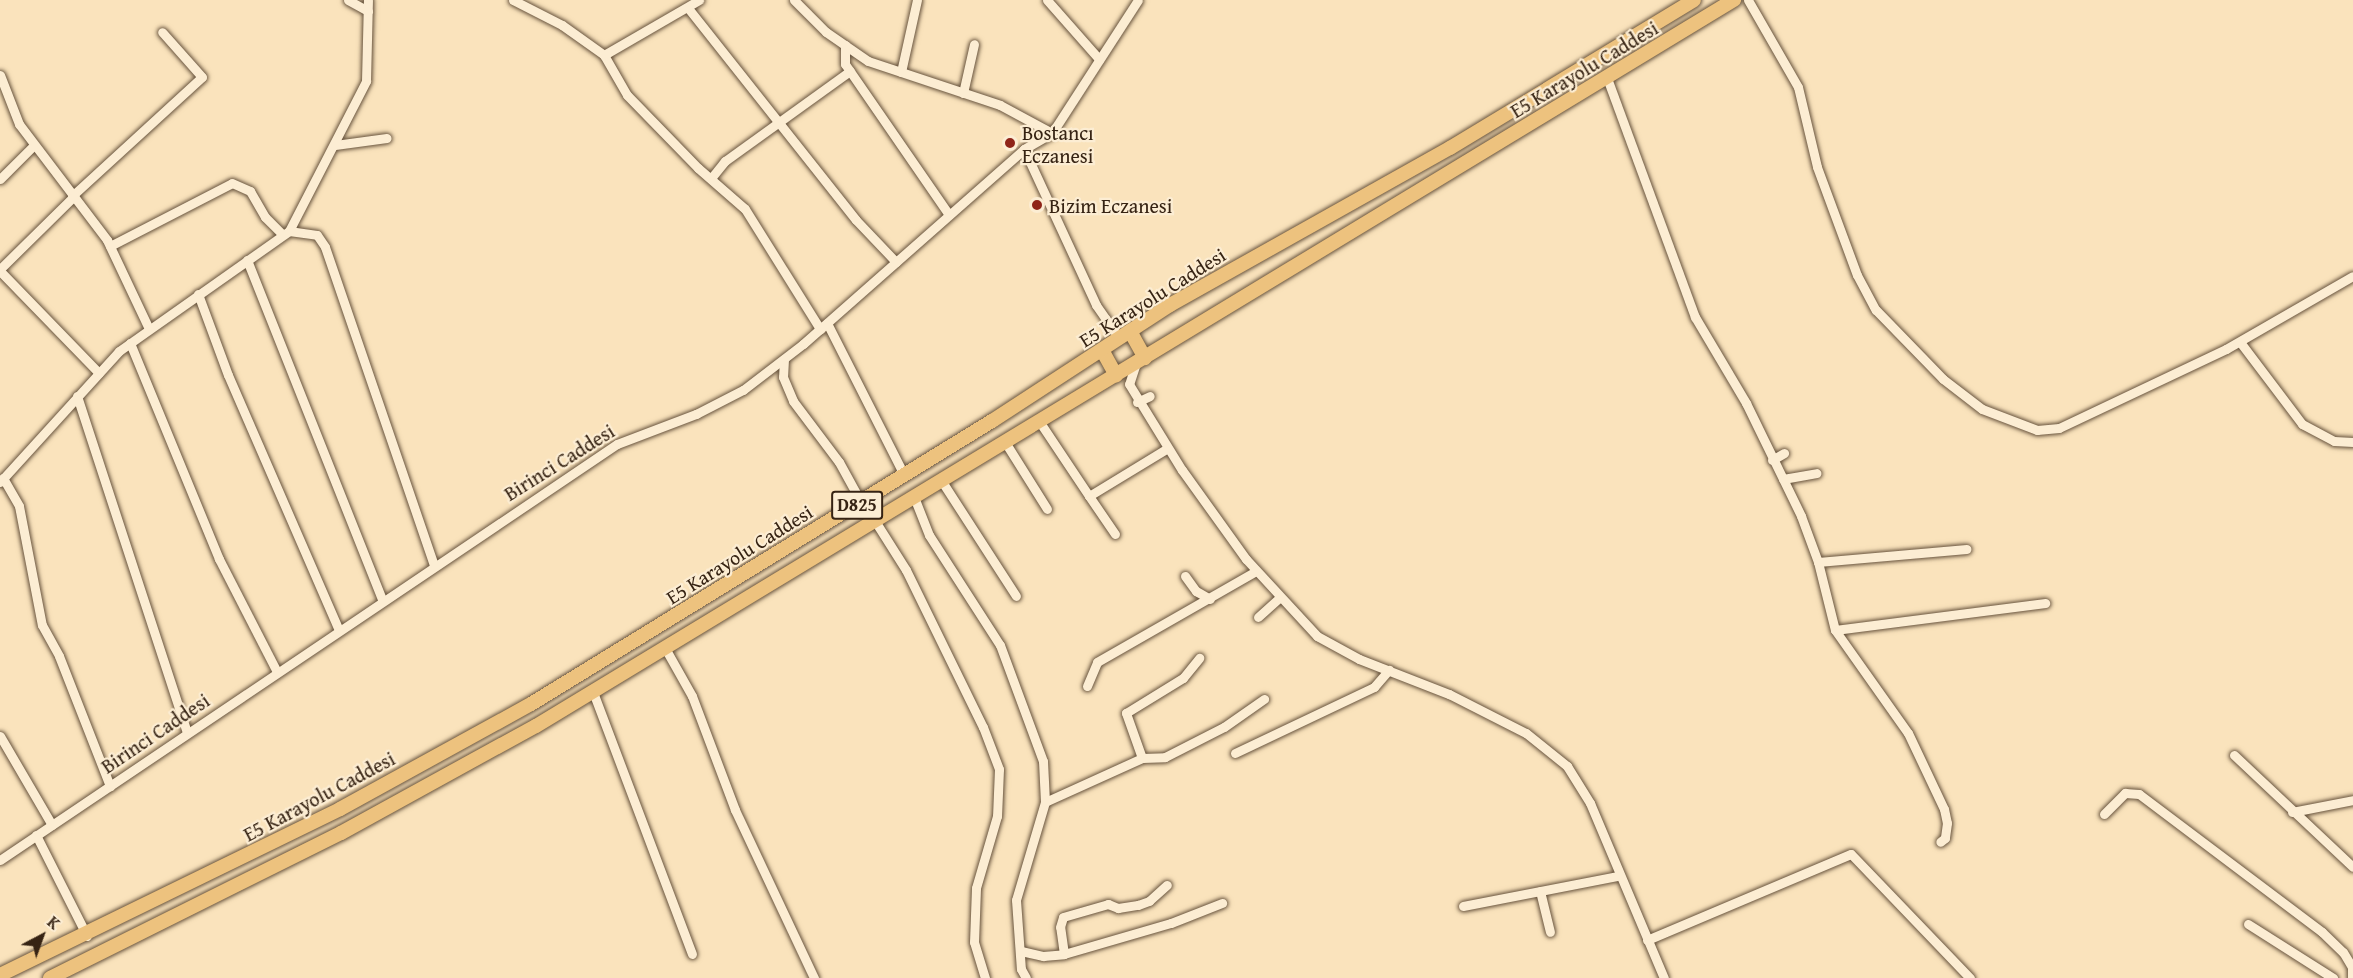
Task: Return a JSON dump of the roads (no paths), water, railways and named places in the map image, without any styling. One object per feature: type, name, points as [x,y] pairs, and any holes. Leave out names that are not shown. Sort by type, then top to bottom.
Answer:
[{"type":"highway","name":"E5 Karayolu Caddesi","points":[[0,975],[87,936],[340,809],[531,704],[904,476],[1124,335],[1450,148],[1694,0]]},
{"type":"highway","name":"E5 Karayolu Caddesi","points":[[50,978],[341,832],[593,692],[1734,0]]},
{"type":"highway","points":[[1124,335],[1140,360]]},
{"type":"highway","points":[[1102,350],[1116,375]]},
{"type":"street","points":[[348,0],[368,11]]},
{"type":"street","points":[[110,786],[59,656],[42,625],[19,506],[2,480],[77,396],[130,343],[286,233],[335,145],[366,81],[368,0]]},
{"type":"street","points":[[513,0],[562,26],[604,55],[627,95],[745,209],[823,326],[904,476]]},
{"type":"street","points":[[604,55],[699,0]]},
{"type":"street","points":[[795,0],[845,45],[868,61],[1027,117],[1052,133]]},
{"type":"street","points":[[901,72],[917,0]]},
{"type":"street","points":[[1047,0],[1100,59]]},
{"type":"street","name":"Birinci Caddesi","points":[[0,860],[382,600],[617,444],[696,414],[743,390],[823,326],[1024,148],[1052,133],[1138,0]]},
{"type":"street","points":[[1748,0],[1798,87],[1817,167],[1857,274],[1876,310],[1943,379],[1982,409],[2037,430],[2059,428],[2240,342],[2353,276]]},
{"type":"street","points":[[688,8],[856,220],[896,262]]},
{"type":"street","points":[[99,373],[0,270],[72,196],[202,77],[162,32]]},
{"type":"street","points":[[963,93],[974,44]]},
{"type":"street","points":[[845,45],[845,64],[949,215]]},
{"type":"street","points":[[712,177],[725,161],[777,121],[850,71]]},
{"type":"street","points":[[1,78],[3,94],[19,124],[110,246],[149,329]]},
{"type":"street","points":[[1607,78],[1687,298],[1746,403],[1783,479],[1818,562],[1835,630],[1908,733],[1944,809],[1947,822],[1945,838],[1940,842]]},
{"type":"street","points":[[335,145],[387,138]]},
{"type":"street","points":[[0,179],[34,145]]},
{"type":"street","points":[[1024,148],[1096,305],[1124,335]]},
{"type":"street","points":[[110,246],[232,183],[250,191],[264,217],[286,233],[317,235],[326,247],[434,565]]},
{"type":"street","points":[[248,260],[382,600]]},
{"type":"street","points":[[198,294],[228,375],[339,630]]},
{"type":"street","points":[[2240,342],[2302,424],[2334,441],[2353,442]]},
{"type":"street","points":[[130,343],[219,559],[277,672]]},
{"type":"street","points":[[784,359],[783,377],[793,401],[839,462],[861,502]]},
{"type":"street","points":[[1140,360],[1129,384],[1137,402],[1256,571],[1317,636],[1389,670],[1449,694],[1526,733],[1567,766],[1590,803],[1618,876],[1664,978]]},
{"type":"street","points":[[77,396],[187,733]]},
{"type":"street","points":[[1137,402],[1150,396]]},
{"type":"street","points":[[1039,421],[1115,534]]},
{"type":"street","points":[[1005,442],[1047,509]]},
{"type":"street","points":[[1089,496],[1168,448]]},
{"type":"street","points":[[1772,460],[1784,453]]},
{"type":"street","points":[[1783,479],[1816,474]]},
{"type":"street","points":[[941,480],[1016,596]]},
{"type":"street","points":[[914,497],[928,535],[1000,645],[1043,761],[1045,802],[1016,900],[1026,978]]},
{"type":"street","points":[[874,521],[906,570],[983,727],[999,769],[997,816],[976,888],[974,942],[984,978]]},
{"type":"street","points":[[1818,562],[1966,549]]},
{"type":"street","points":[[1087,686],[1097,662],[1256,571]]},
{"type":"street","points":[[1185,576],[1196,591],[1210,599]]},
{"type":"street","points":[[1257,617],[1279,598]]},
{"type":"street","points":[[1835,630],[2045,603]]},
{"type":"street","points":[[665,648],[692,696],[735,810],[814,978]]},
{"type":"street","points":[[1142,758],[1126,713],[1182,678],[1199,658]]},
{"type":"street","points":[[1235,753],[1374,687],[1389,670]]},
{"type":"street","points":[[593,692],[692,954]]},
{"type":"street","points":[[1045,802],[1142,758],[1165,757],[1224,727],[1264,699]]},
{"type":"street","points":[[0,736],[52,825]]},
{"type":"street","points":[[2234,755],[2353,867]]},
{"type":"street","points":[[2104,814],[2125,793],[2139,794],[2322,932],[2343,952],[2352,967],[2352,978]]},
{"type":"street","points":[[2292,812],[2353,800]]},
{"type":"street","points":[[36,835],[87,936]]},
{"type":"street","points":[[1647,940],[1851,854],[1971,978]]},
{"type":"street","points":[[1462,906],[1618,876]]},
{"type":"street","points":[[1064,954],[1060,927],[1063,917],[1108,904],[1118,908],[1138,905],[1149,901],[1167,885]]},
{"type":"street","points":[[1540,891],[1550,932]]},
{"type":"street","points":[[1021,951],[1043,956],[1064,954],[1171,923],[1222,903]]},
{"type":"street","points":[[2248,924],[2333,978]]},
{"type":"place","name":"Bostancı Eczanesi","points":[[1010,143]]},
{"type":"place","name":"Bizim Eczanesi","points":[[1037,205]]}]
